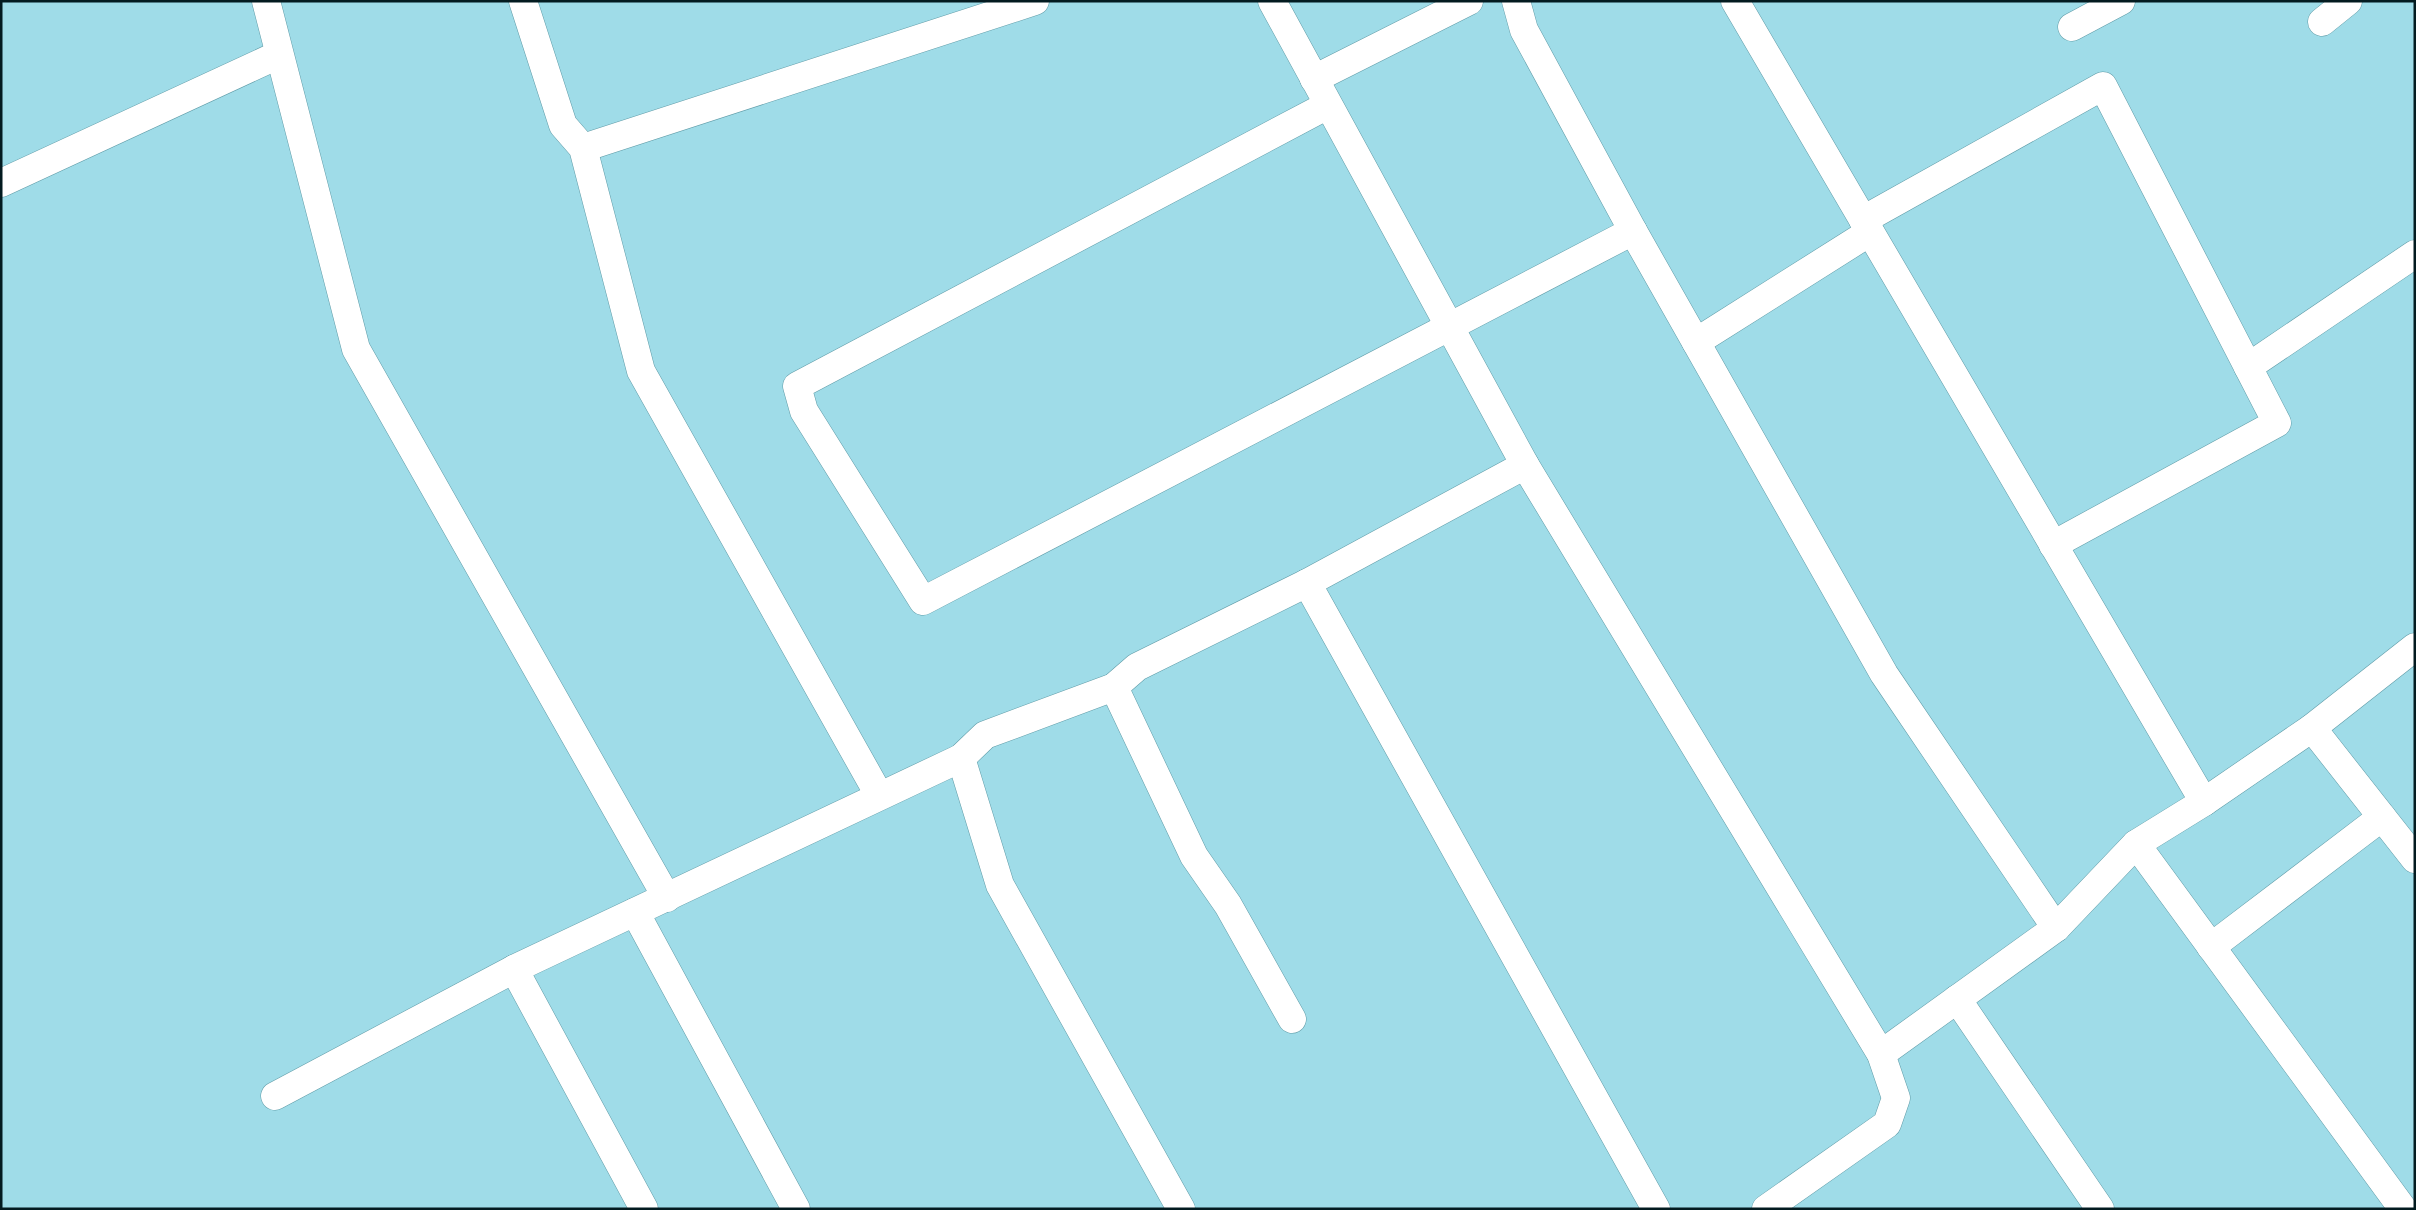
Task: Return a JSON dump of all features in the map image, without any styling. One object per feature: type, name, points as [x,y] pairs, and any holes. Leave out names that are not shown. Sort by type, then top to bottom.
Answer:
[{"type":"street","points":[[266,1],[278,56],[356,349],[667,898]]},
{"type":"street","points":[[523,1],[563,125],[583,148],[641,371],[880,795]]},
{"type":"street","points":[[583,148],[1035,1]]},
{"type":"street","points":[[1272,1],[1525,465],[1881,1054],[1896,1098],[1887,1124],[1766,1209]]},
{"type":"street","points":[[1314,79],[1469,1]]},
{"type":"street","points":[[1516,1],[1524,30],[1633,231],[1884,674],[2056,928]]},
{"type":"street","points":[[1735,1],[2204,802]]},
{"type":"street","points":[[2072,27],[2121,1]]},
{"type":"street","points":[[2322,22],[2348,1]]},
{"type":"street","points":[[1,184],[278,56]]},
{"type":"street","points":[[1696,342],[1866,226],[2102,86],[2277,423],[2053,545]]},
{"type":"street","points":[[1328,105],[797,386],[804,411],[923,601],[1633,231]]},
{"type":"street","points":[[2248,367],[2415,254]]},
{"type":"street","points":[[275,1096],[514,969],[961,758],[985,736],[1114,687],[1137,667],[1307,583],[1525,465]]},
{"type":"street","points":[[1307,583],[1656,1209]]},
{"type":"street","points":[[1881,1054],[2056,928],[2136,844],[2204,802],[2312,728],[2415,647]]},
{"type":"street","points":[[1114,687],[1194,856],[1228,905],[1292,1019]]},
{"type":"street","points":[[2312,728],[2415,859]]},
{"type":"street","points":[[961,758],[1000,885],[1180,1209]]},
{"type":"street","points":[[2211,947],[2382,817]]},
{"type":"street","points":[[2136,844],[2404,1209]]},
{"type":"street","points":[[635,912],[796,1209]]},
{"type":"street","points":[[514,969],[644,1209]]},
{"type":"street","points":[[1957,999],[2100,1209]]}]
